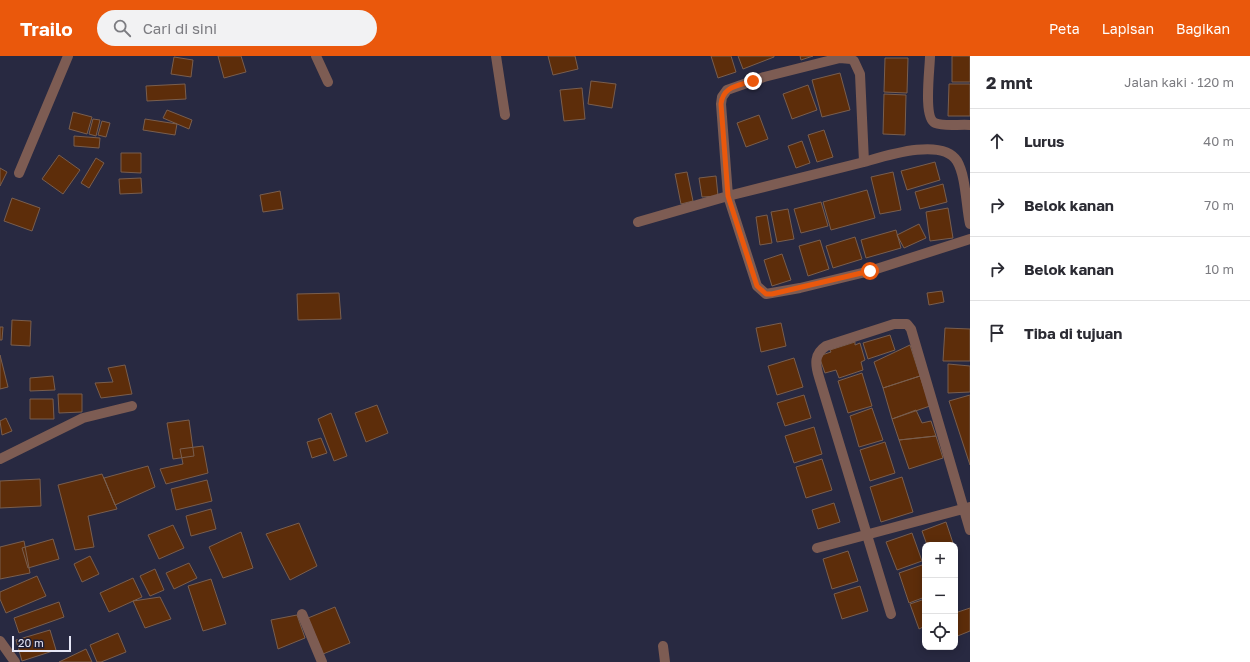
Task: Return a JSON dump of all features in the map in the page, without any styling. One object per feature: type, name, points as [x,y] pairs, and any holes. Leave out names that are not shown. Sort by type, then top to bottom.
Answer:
[{"type":"street","points":[[18,172],[68,56]]},
{"type":"street","points":[[316,56],[328,82]]},
{"type":"street","points":[[496,56],[505,115]]},
{"type":"street","points":[[930,56],[928,108],[930,118],[937,124],[970,125]]},
{"type":"street","points":[[864,162],[860,74],[854,61],[851,59],[840,58],[795,68],[732,88],[724,93],[721,104],[728,196],[757,286],[766,294],[800,288],[870,271],[970,239]]},
{"type":"street","points":[[638,222],[728,196],[893,154],[928,148],[939,149],[949,153],[957,161],[962,177],[970,224]]},
{"type":"street","points":[[891,614],[819,377],[816,361],[820,350],[826,346],[894,324],[908,324],[911,329],[967,508],[970,530]]},
{"type":"street","points":[[0,459],[83,418],[132,406]]},
{"type":"street","points":[[817,548],[867,536],[967,508]]},
{"type":"street","points":[[302,614],[322,662]]},
{"type":"street","points":[[0,640],[15,662]]},
{"type":"street","points":[[663,646],[665,662]]},
{"type":"building","points":[[218,56],[241,56],[246,72],[224,78]]},
{"type":"building","points":[[548,56],[575,56],[578,69],[553,75]]},
{"type":"building","points":[[711,56],[731,56],[736,72],[718,78]]},
{"type":"building","points":[[738,56],[774,56],[774,57],[743,69]]},
{"type":"building","points":[[800,56],[813,56],[801,60]]},
{"type":"building","points":[[952,56],[970,56],[970,82],[952,82]]},
{"type":"building","points":[[174,57],[193,60],[191,77],[171,74]]},
{"type":"building","points":[[885,58],[908,58],[907,93],[884,92]]},
{"type":"building","points":[[840,73],[850,110],[822,117],[812,80]]},
{"type":"building","points":[[591,81],[616,84],[612,108],[588,104]]},
{"type":"building","points":[[185,84],[186,99],[147,101],[146,86]]},
{"type":"building","points":[[949,84],[970,84],[970,116],[948,116]]},
{"type":"building","points":[[808,85],[817,110],[792,119],[783,94]]},
{"type":"building","points":[[582,88],[585,119],[564,121],[560,90]]},
{"type":"building","points":[[884,94],[906,95],[905,135],[883,134]]},
{"type":"building","points":[[167,110],[192,120],[189,129],[163,118]]},
{"type":"building","points":[[73,112],[92,117],[87,134],[69,129]]},
{"type":"building","points":[[759,115],[768,139],[746,147],[737,123]]},
{"type":"building","points":[[93,119],[100,120],[96,136],[89,134]]},
{"type":"building","points":[[145,119],[177,124],[175,135],[143,130]]},
{"type":"building","points":[[102,121],[110,123],[106,137],[98,135]]},
{"type":"building","points":[[824,130],[833,157],[817,162],[808,135]]},
{"type":"building","points":[[74,136],[100,138],[99,148],[74,146]]},
{"type":"building","points":[[802,141],[810,163],[796,168],[788,146]]},
{"type":"building","points":[[121,153],[141,153],[141,173],[121,172]]},
{"type":"building","points":[[59,155],[80,170],[63,194],[42,179]]},
{"type":"building","points":[[96,158],[104,163],[89,188],[81,183]]},
{"type":"building","points":[[935,162],[940,180],[907,190],[901,171]]},
{"type":"building","points":[[0,168],[7,172],[0,186]]},
{"type":"building","points":[[687,172],[693,201],[681,204],[675,174]]},
{"type":"building","points":[[893,172],[901,210],[880,214],[871,177]]},
{"type":"building","points":[[716,176],[718,196],[702,197],[699,178]]},
{"type":"building","points":[[141,178],[142,193],[120,194],[119,179]]},
{"type":"building","points":[[943,184],[947,202],[920,209],[915,192]]},
{"type":"building","points":[[867,190],[875,218],[831,230],[823,202]]},
{"type":"building","points":[[280,191],[283,209],[263,212],[260,195]]},
{"type":"building","points":[[12,198],[40,208],[32,231],[4,221]]},
{"type":"building","points":[[821,202],[828,226],[801,233],[794,209]]},
{"type":"building","points":[[948,208],[953,238],[930,241],[926,212]]},
{"type":"building","points":[[788,209],[794,239],[777,242],[771,212]]},
{"type":"building","points":[[767,215],[772,243],[760,245],[756,217]]},
{"type":"building","points":[[919,224],[926,238],[904,248],[897,235]]},
{"type":"building","points":[[896,230],[901,248],[866,258],[861,240]]},
{"type":"building","points":[[855,237],[862,259],[833,268],[826,246]]},
{"type":"building","points":[[820,240],[829,269],[808,276],[799,246]]},
{"type":"building","points":[[782,254],[791,280],[772,286],[764,260]]},
{"type":"building","points":[[942,291],[944,302],[929,305],[927,293]]},
{"type":"building","points":[[339,293],[341,319],[298,320],[297,294]]},
{"type":"building","points":[[12,320],[31,321],[30,346],[11,345]]},
{"type":"building","points":[[781,323],[786,346],[761,352],[756,328]]},
{"type":"building","points":[[0,327],[3,327],[2,340],[0,340]]},
{"type":"building","points":[[945,328],[970,329],[970,361],[943,361]]},
{"type":"building","points":[[890,335],[895,350],[868,359],[863,343]]},
{"type":"building","points":[[855,342],[855,345],[860,343],[865,360],[861,362],[863,370],[839,378],[836,370],[825,373],[819,356],[831,352],[830,350]]},
{"type":"building","points":[[910,345],[920,376],[883,388],[874,362]]},
{"type":"building","points":[[0,355],[8,387],[0,389]]},
{"type":"building","points":[[794,358],[803,387],[777,395],[768,366]]},
{"type":"building","points":[[948,364],[970,366],[970,392],[948,393]]},
{"type":"building","points":[[125,365],[132,394],[101,398],[95,383],[113,382],[108,368]]},
{"type":"building","points":[[862,373],[872,406],[848,413],[838,381]]},
{"type":"building","points":[[53,376],[55,390],[30,391],[30,378]]},
{"type":"building","points":[[920,376],[930,406],[892,419],[883,388]]},
{"type":"building","points":[[58,394],[82,394],[82,412],[59,413]]},
{"type":"building","points":[[804,395],[811,418],[785,426],[777,403]]},
{"type":"building","points":[[970,395],[970,465],[949,401]]},
{"type":"building","points":[[30,399],[53,399],[54,419],[30,419]]},
{"type":"building","points":[[377,405],[388,433],[366,442],[355,413]]},
{"type":"building","points":[[872,408],[883,440],[859,447],[850,416]]},
{"type":"building","points":[[916,410],[922,423],[931,421],[936,436],[899,440],[892,419]]},
{"type":"building","points":[[331,413],[347,456],[334,461],[318,419]]},
{"type":"building","points":[[6,418],[12,431],[2,435],[0,421]]},
{"type":"building","points":[[189,420],[194,456],[173,459],[167,423]]},
{"type":"building","points":[[814,427],[822,454],[794,463],[785,436]]},
{"type":"building","points":[[936,436],[943,458],[909,469],[899,440]]},
{"type":"building","points":[[321,438],[327,453],[312,458],[307,442]]},
{"type":"building","points":[[885,442],[895,473],[870,481],[860,450]]},
{"type":"building","points":[[203,446],[208,473],[166,484],[160,469],[183,464],[180,449]]},
{"type":"building","points":[[822,459],[832,490],[806,498],[796,467]]},
{"type":"building","points":[[148,466],[155,487],[115,505],[104,478]]},
{"type":"building","points":[[102,474],[117,509],[88,516],[94,547],[75,550],[58,485]]},
{"type":"building","points":[[902,477],[913,512],[881,522],[870,487]]},
{"type":"building","points":[[40,479],[41,506],[0,508],[0,481]]},
{"type":"building","points":[[207,480],[212,501],[176,510],[171,489]]},
{"type":"building","points":[[834,503],[840,522],[818,529],[812,510]]},
{"type":"building","points":[[211,509],[216,529],[191,536],[186,516]]},
{"type":"building","points":[[946,522],[953,542],[926,542],[922,531]]},
{"type":"building","points":[[299,523],[317,566],[290,580],[266,534]]},
{"type":"building","points":[[173,525],[184,548],[159,559],[148,535]]},
{"type":"building","points":[[241,532],[253,568],[223,578],[209,547]]},
{"type":"building","points":[[912,533],[922,561],[897,570],[886,542]]},
{"type":"building","points":[[53,539],[59,559],[28,568],[22,548]]},
{"type":"building","points":[[24,541],[30,573],[0,579],[0,547]]},
{"type":"building","points":[[848,551],[858,581],[832,589],[823,559]]},
{"type":"building","points":[[90,556],[99,574],[82,582],[74,564]]},
{"type":"building","points":[[189,563],[197,578],[174,589],[166,573]]},
{"type":"building","points":[[922,565],[922,598],[909,603],[899,573]]},
{"type":"building","points":[[155,569],[164,590],[150,596],[140,576]]},
{"type":"building","points":[[37,576],[46,596],[6,613],[0,599],[0,592]]},
{"type":"building","points":[[133,578],[142,597],[109,612],[100,593]]},
{"type":"building","points":[[211,579],[226,624],[203,631],[188,586]]},
{"type":"building","points":[[860,586],[868,611],[842,619],[834,594]]},
{"type":"building","points":[[160,597],[171,619],[145,628],[133,601]]},
{"type":"building","points":[[922,600],[922,628],[919,629],[910,604]]},
{"type":"building","points":[[59,602],[64,617],[19,633],[14,618]]},
{"type":"building","points":[[335,607],[350,643],[323,654],[308,618]]},
{"type":"building","points":[[970,608],[970,631],[958,636],[958,614],[958,612]]},
{"type":"building","points":[[297,615],[305,638],[278,649],[271,620]]},
{"type":"building","points":[[50,630],[56,650],[22,661],[16,640]]},
{"type":"building","points":[[118,633],[126,652],[101,662],[97,662],[90,645]]},
{"type":"building","points":[[86,649],[92,662],[59,662]]},
{"type":"route","points":[[753,81],[727,90],[722,97],[721,104],[728,196],[757,286],[766,294],[772,294],[870,271]]}]
